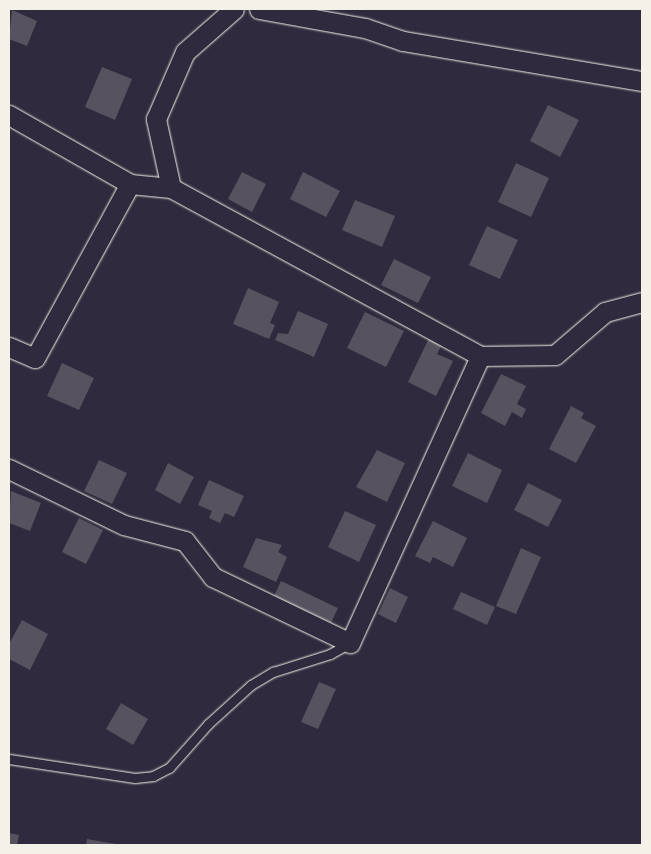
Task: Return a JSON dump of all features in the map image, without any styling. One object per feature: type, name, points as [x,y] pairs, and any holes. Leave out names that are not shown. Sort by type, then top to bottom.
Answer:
[{"type":"street","points":[[171,188],[156,119],[184,52],[234,9]]},
{"type":"street","points":[[259,9],[365,28],[403,42],[642,81]]},
{"type":"street","points":[[9,115],[130,184],[171,188],[480,356],[555,355],[605,312],[642,302]]},
{"type":"street","points":[[9,346],[35,358],[130,184]]},
{"type":"street","points":[[9,469],[124,525],[185,541],[213,576],[350,643],[480,356]]},
{"type":"lane","points":[[9,759],[135,778],[153,776],[169,768],[226,707],[251,685],[273,672],[330,654],[350,643]]},
{"type":"building","points":[[12,10],[37,21],[27,46],[9,39]]},
{"type":"building","points":[[102,67],[132,79],[115,120],[85,107]]},
{"type":"building","points":[[548,105],[579,120],[560,157],[530,141]]},
{"type":"building","points":[[516,163],[549,178],[531,217],[498,202]]},
{"type":"building","points":[[242,172],[266,184],[252,212],[228,199]]},
{"type":"building","points":[[303,172],[340,191],[326,217],[290,199]]},
{"type":"building","points":[[355,200],[395,216],[382,247],[342,230]]},
{"type":"building","points":[[487,226],[518,240],[500,279],[469,265]]},
{"type":"building","points":[[394,259],[431,277],[418,303],[381,285]]},
{"type":"building","points":[[248,288],[279,302],[270,323],[275,325],[269,339],[233,324]]},
{"type":"building","points":[[298,311],[328,324],[314,357],[275,340],[278,333],[288,334]]},
{"type":"building","points":[[365,312],[404,331],[386,367],[347,348]]},
{"type":"building","points":[[429,338],[442,344],[437,354],[453,361],[436,396],[408,382]]},
{"type":"building","points":[[62,363],[94,378],[79,410],[47,396]]},
{"type":"building","points":[[501,374],[526,386],[517,404],[526,409],[522,418],[512,412],[505,426],[481,413]]},
{"type":"building","points":[[571,406],[584,413],[581,418],[596,426],[576,463],[549,449]]},
{"type":"building","points":[[377,450],[405,463],[387,502],[356,487]]},
{"type":"building","points":[[468,453],[502,470],[487,503],[452,486]]},
{"type":"building","points":[[99,460],[127,473],[112,504],[84,491]]},
{"type":"building","points":[[168,463],[194,477],[180,504],[155,490]]},
{"type":"building","points":[[209,480],[244,496],[234,517],[225,513],[220,523],[209,518],[212,511],[198,505]]},
{"type":"building","points":[[528,483],[562,500],[548,527],[514,510]]},
{"type":"building","points":[[11,491],[41,503],[30,531],[9,523]]},
{"type":"building","points":[[345,511],[376,525],[359,562],[328,547]]},
{"type":"building","points":[[79,518],[103,530],[86,564],[62,552]]},
{"type":"building","points":[[433,521],[467,538],[453,567],[433,557],[430,563],[415,556]]},
{"type":"building","points":[[256,538],[282,545],[278,552],[287,557],[276,582],[243,567]]},
{"type":"building","points":[[521,548],[541,557],[516,614],[496,606]]},
{"type":"building","points":[[281,581],[338,608],[331,623],[274,596]]},
{"type":"building","points":[[390,588],[408,597],[396,623],[378,614]]},
{"type":"building","points":[[461,592],[495,607],[487,625],[453,609]]},
{"type":"building","points":[[22,620],[48,634],[30,670],[9,659],[9,644]]},
{"type":"building","points":[[319,682],[336,689],[318,729],[301,722]]},
{"type":"building","points":[[121,703],[148,719],[133,745],[106,729]]},
{"type":"building","points":[[9,833],[19,835],[17,845],[9,845]]},
{"type":"building","points":[[87,839],[116,844],[116,845],[86,845]]}]
